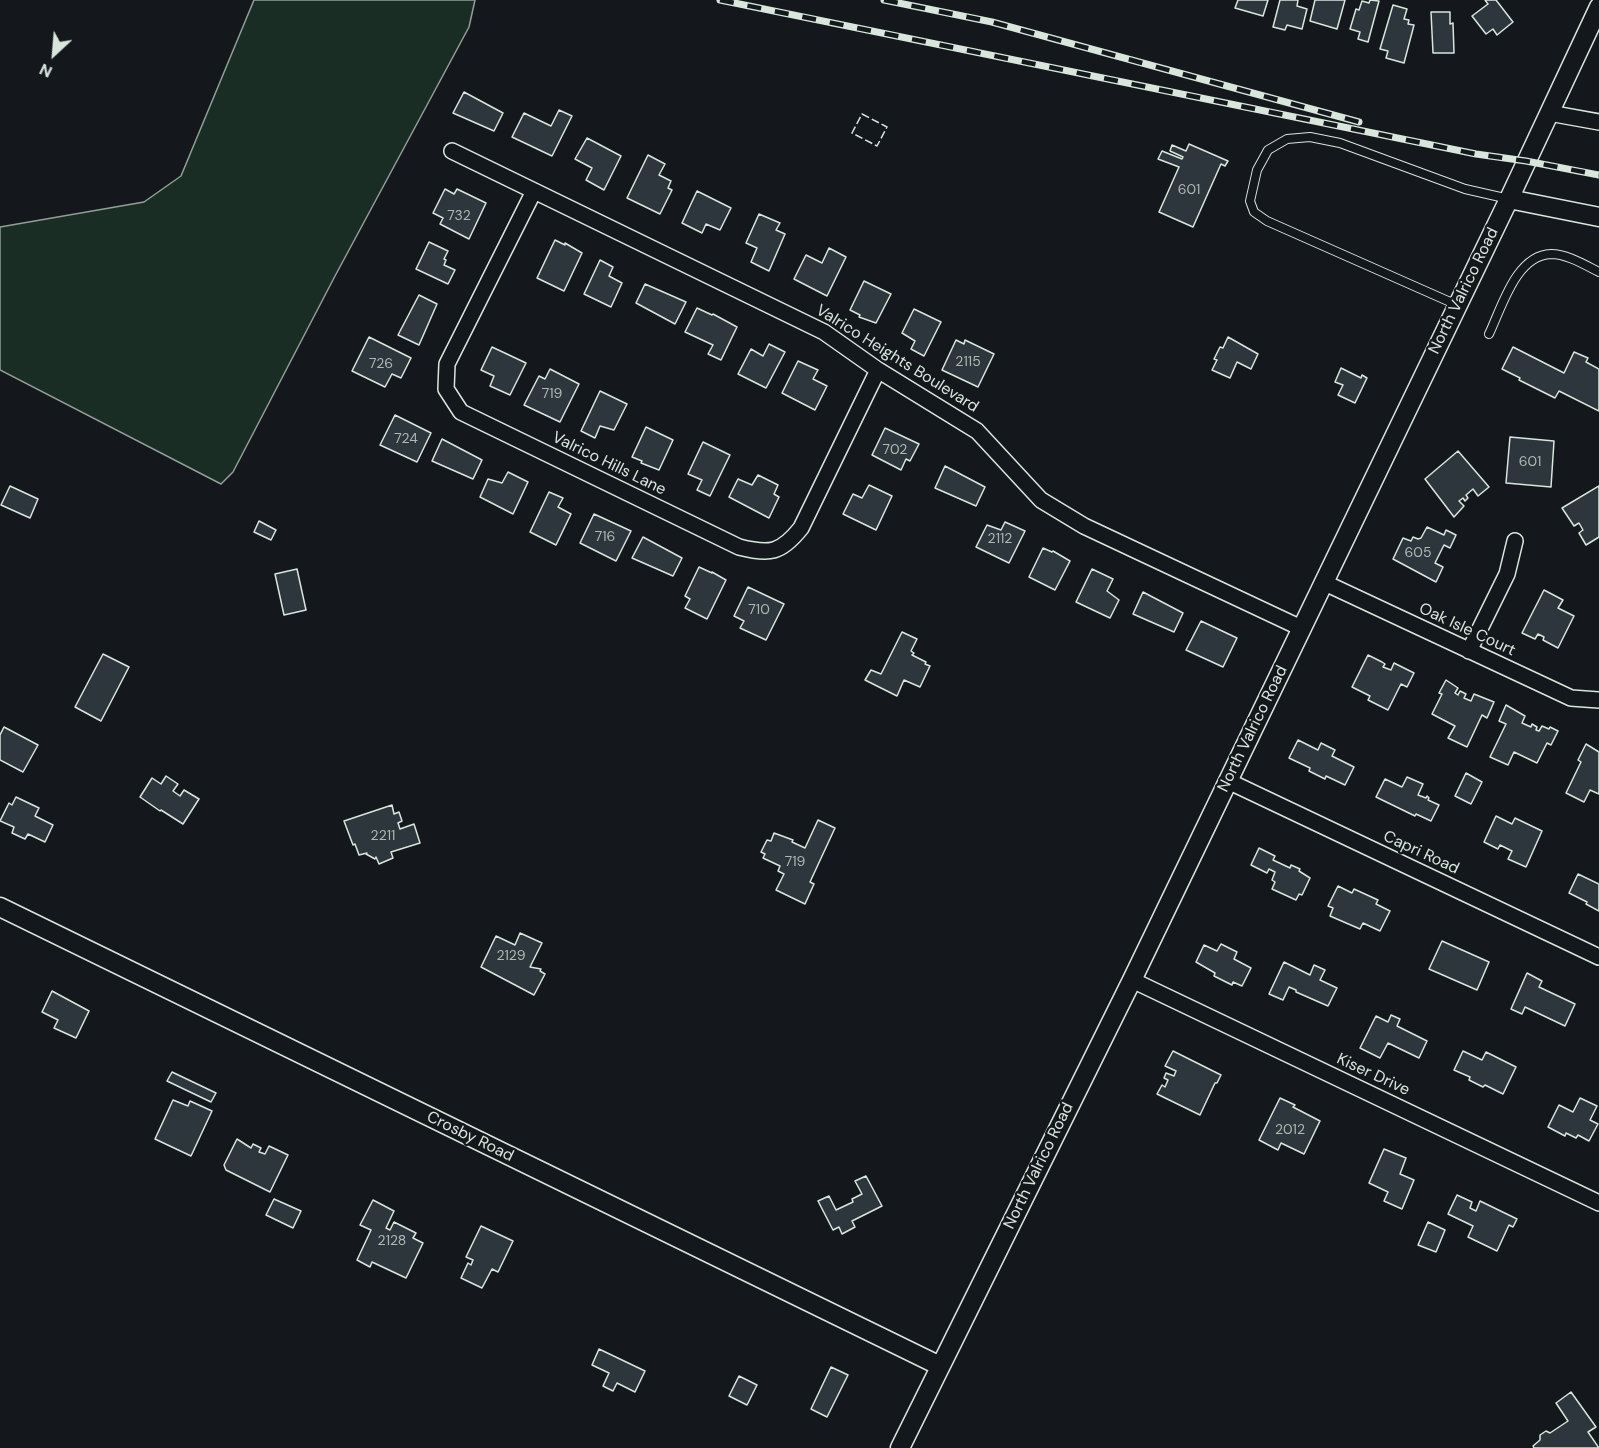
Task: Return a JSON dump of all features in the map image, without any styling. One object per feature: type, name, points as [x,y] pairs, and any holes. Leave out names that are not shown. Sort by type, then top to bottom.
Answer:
[{"type":"street","name":"North Valrico Road","points":[[900,1448],[1228,781],[1509,199],[1599,6]]},
{"type":"street","points":[[1549,113],[1599,122]]},
{"type":"street","name":"Valrico Heights Boulevard","points":[[452,151],[824,332],[878,370],[977,431],[1041,500],[1084,526],[1301,628]]},
{"type":"street","name":"Valrico Hills Lane","points":[[534,191],[447,364],[446,389],[461,412],[739,547],[759,553],[779,550],[791,541],[801,528],[878,370]]},
{"type":"street","points":[[1509,199],[1599,217]]},
{"type":"street","points":[[1469,651],[1507,574],[1515,541]]},
{"type":"street","name":"Oak Isle Court","points":[[1323,582],[1571,698],[1599,700]]},
{"type":"street","name":"Capri Road","points":[[1228,781],[1599,957]]},
{"type":"street","name":"Crosby Road","points":[[0,907],[940,1366]]},
{"type":"street","name":"Kiser Drive","points":[[1131,980],[1599,1203]]},
{"type":"lane","points":[[1457,305],[1267,221],[1254,212],[1250,201],[1257,170],[1268,150],[1287,139],[1310,137],[1340,143],[1465,189],[1509,199]]},
{"type":"lane","points":[[1489,334],[1520,269],[1535,258],[1552,254],[1572,259],[1599,272]]},
{"type":"green space","points":[[254,0],[475,0],[469,27],[233,472],[221,484],[0,370],[0,227],[144,202],[181,176]]},
{"type":"building","points":[[1238,0],[1268,0],[1263,16],[1235,8]]},
{"type":"building","points":[[1280,0],[1298,0],[1297,6],[1307,9],[1302,29],[1287,25],[1285,30],[1273,27]]},
{"type":"building","points":[[1315,0],[1345,0],[1337,29],[1310,21]]},
{"type":"building","points":[[1370,0],[1379,1],[1368,42],[1358,39],[1360,32],[1350,29],[1356,9],[1359,10],[1362,1],[1369,3]]},
{"type":"building","points":[[1485,0],[1496,0],[1513,22],[1497,35],[1493,29],[1486,34],[1472,16],[1488,4]]},
{"type":"building","points":[[1393,5],[1407,9],[1404,19],[1409,20],[1408,24],[1414,25],[1404,63],[1386,58],[1388,51],[1380,49]]},
{"type":"building","points":[[1431,12],[1450,12],[1450,24],[1453,23],[1454,53],[1433,53]]},
{"type":"building","points":[[464,92],[503,113],[494,131],[453,113]]},
{"type":"building","points":[[559,110],[572,116],[552,156],[512,137],[524,113],[551,126]]},
{"type":"building","points":[[587,138],[621,156],[604,190],[586,180],[592,168],[575,159]]},
{"type":"building","points":[[1189,144],[1228,161],[1225,166],[1221,164],[1193,227],[1159,212],[1179,167],[1158,159],[1162,151],[1182,159],[1183,157],[1170,151],[1172,145],[1186,151]]},
{"type":"building","points":[[648,155],[665,164],[659,175],[671,181],[668,188],[672,190],[660,214],[627,198]]},
{"type":"building","points":[[445,189],[454,194],[457,189],[486,203],[469,239],[440,224],[443,218],[433,213]]},
{"type":"building","points":[[697,191],[731,208],[720,230],[706,224],[702,233],[682,223]]},
{"type":"building","points":[[759,214],[780,223],[776,230],[785,234],[769,271],[751,262],[757,248],[746,243]]},
{"type":"building","points":[[555,240],[582,253],[564,291],[537,278]]},
{"type":"building","points":[[429,242],[448,251],[444,265],[455,270],[448,284],[416,269]]},
{"type":"building","points":[[829,248],[846,257],[827,296],[794,279],[806,255],[822,263]]},
{"type":"building","points":[[600,260],[613,267],[609,276],[622,283],[611,307],[584,294]]},
{"type":"building","points":[[864,281],[891,294],[876,323],[859,317],[860,315],[850,310]]},
{"type":"building","points":[[645,284],[686,302],[675,324],[636,303]]},
{"type":"building","points":[[419,295],[437,304],[419,345],[398,335]]},
{"type":"building","points":[[697,308],[737,327],[721,360],[708,354],[713,345],[685,332]]},
{"type":"building","points":[[914,309],[941,322],[924,356],[911,349],[915,341],[902,333]]},
{"type":"building","points":[[369,337],[411,358],[401,378],[392,374],[385,387],[352,371]]},
{"type":"building","points":[[1228,337],[1258,354],[1251,369],[1237,362],[1230,378],[1212,370],[1217,360],[1214,359]]},
{"type":"building","points":[[956,340],[964,344],[965,340],[994,354],[978,387],[942,370]]},
{"type":"building","points":[[769,344],[785,352],[766,388],[738,374],[751,349],[763,356]]},
{"type":"building","points":[[492,347],[526,363],[510,395],[490,386],[494,376],[481,370]]},
{"type":"building","points":[[1513,347],[1564,373],[1574,352],[1588,358],[1586,362],[1599,369],[1599,411],[1559,391],[1555,398],[1502,369]]},
{"type":"building","points":[[798,361],[818,370],[813,379],[827,386],[815,410],[782,393]]},
{"type":"building","points":[[1341,368],[1361,378],[1362,375],[1367,378],[1355,403],[1338,395],[1343,385],[1335,382]]},
{"type":"building","points":[[550,369],[579,384],[560,422],[524,405],[539,376],[545,379]]},
{"type":"building","points":[[600,391],[627,404],[614,430],[600,426],[595,438],[581,431]]},
{"type":"building","points":[[395,415],[431,433],[417,462],[380,445]]},
{"type":"building","points":[[646,427],[673,440],[659,470],[632,457]]},
{"type":"building","points":[[885,428],[919,444],[910,461],[906,459],[901,470],[872,455]]},
{"type":"building","points":[[1510,437],[1554,441],[1551,487],[1506,483]]},
{"type":"building","points":[[442,439],[482,460],[473,479],[432,461]]},
{"type":"building","points":[[703,442],[730,455],[710,496],[697,490],[702,480],[688,474]]},
{"type":"building","points":[[1458,451],[1489,487],[1478,496],[1473,489],[1466,495],[1468,498],[1465,501],[1463,498],[1459,501],[1464,506],[1454,517],[1425,479]]},
{"type":"building","points":[[945,466],[985,487],[976,506],[935,488]]},
{"type":"building","points":[[508,472],[528,482],[513,514],[480,497],[488,479],[502,483]]},
{"type":"building","points":[[758,475],[778,485],[774,494],[779,497],[769,518],[729,497],[738,479],[752,485]]},
{"type":"building","points":[[869,485],[892,496],[876,530],[843,514],[853,494],[862,498]]},
{"type":"building","points":[[10,486],[38,499],[30,518],[1,505]]},
{"type":"building","points":[[1599,486],[1599,537],[1586,545],[1579,533],[1583,530],[1579,523],[1574,526],[1562,508]]},
{"type":"building","points":[[549,492],[563,498],[558,507],[571,514],[556,545],[530,532]]},
{"type":"building","points":[[594,514],[631,531],[616,561],[580,543]]},
{"type":"building","points":[[259,521],[276,530],[271,540],[254,532]]},
{"type":"building","points":[[1005,522],[1025,531],[1009,563],[976,547],[987,525],[1001,530]]},
{"type":"building","points":[[1427,527],[1444,535],[1446,530],[1456,535],[1450,548],[1444,545],[1435,563],[1443,567],[1436,582],[1393,559],[1403,538],[1411,541],[1413,537],[1421,538]]},
{"type":"building","points":[[643,537],[682,558],[673,576],[632,558]]},
{"type":"building","points":[[1043,548],[1070,561],[1055,590],[1029,577]]},
{"type":"building","points":[[699,567],[726,580],[707,619],[685,608],[690,599],[685,596]]},
{"type":"building","points":[[297,569],[306,610],[284,615],[275,574]]},
{"type":"building","points":[[1092,569],[1113,579],[1107,591],[1119,600],[1110,618],[1076,602]]},
{"type":"building","points":[[748,587],[784,604],[766,640],[740,628],[744,621],[734,616]]},
{"type":"building","points":[[1544,590],[1563,600],[1558,608],[1574,616],[1558,648],[1543,640],[1544,637],[1538,634],[1535,639],[1522,633]]},
{"type":"building","points":[[1143,592],[1183,613],[1174,632],[1133,614]]},
{"type":"building","points":[[1201,621],[1237,638],[1223,667],[1186,650]]},
{"type":"building","points":[[902,632],[917,639],[911,651],[914,653],[912,655],[930,666],[920,687],[904,680],[897,696],[865,680],[871,670],[881,674]]},
{"type":"building","points":[[103,654],[129,667],[101,721],[75,707]]},
{"type":"building","points":[[1368,655],[1385,664],[1383,667],[1391,670],[1394,663],[1414,673],[1407,687],[1401,684],[1388,710],[1368,700],[1370,696],[1352,687]]},
{"type":"building","points":[[1446,680],[1458,688],[1455,693],[1458,695],[1460,691],[1466,694],[1464,698],[1471,701],[1474,694],[1494,702],[1487,718],[1482,715],[1467,747],[1448,738],[1455,726],[1432,714]]},
{"type":"building","points":[[1506,705],[1525,716],[1522,723],[1531,727],[1532,724],[1537,727],[1536,730],[1539,731],[1542,726],[1558,731],[1551,745],[1547,743],[1537,763],[1514,752],[1508,765],[1490,757],[1506,724],[1499,721]]},
{"type":"building","points":[[4,727],[38,745],[23,772],[0,760],[0,735]]},
{"type":"building","points":[[1298,740],[1318,750],[1321,743],[1335,750],[1332,756],[1354,767],[1345,785],[1326,776],[1325,779],[1309,771],[1310,768],[1289,758]]},
{"type":"building","points":[[1586,744],[1599,752],[1599,794],[1590,790],[1584,802],[1566,793],[1581,762],[1578,760]]},
{"type":"building","points":[[1466,773],[1482,782],[1471,804],[1455,796]]},
{"type":"building","points":[[166,776],[178,784],[173,791],[180,796],[184,790],[199,799],[183,824],[140,797],[152,778],[161,784]]},
{"type":"building","points":[[1407,777],[1423,784],[1418,795],[1426,798],[1427,796],[1428,800],[1439,805],[1431,821],[1416,814],[1415,816],[1376,797],[1385,779],[1402,787]]},
{"type":"building","points":[[16,797],[39,808],[35,816],[53,825],[45,842],[28,834],[25,839],[12,833],[14,827],[0,821],[9,803],[12,805]]},
{"type":"building","points":[[392,805],[394,814],[399,812],[402,821],[398,823],[400,829],[414,824],[420,843],[391,852],[393,858],[379,864],[376,857],[375,859],[367,853],[359,855],[344,821]]},
{"type":"building","points":[[1496,816],[1512,824],[1515,818],[1542,831],[1526,867],[1508,859],[1512,851],[1500,845],[1498,849],[1484,842]]},
{"type":"building","points":[[818,820],[835,828],[810,882],[814,884],[805,904],[776,890],[784,874],[778,871],[780,866],[763,858],[765,854],[761,852],[767,840],[771,841],[774,833],[793,840],[792,842],[805,848]]},
{"type":"building","points":[[1259,848],[1275,856],[1273,860],[1290,868],[1291,865],[1300,869],[1299,871],[1310,878],[1302,895],[1299,894],[1296,900],[1272,889],[1275,872],[1269,869],[1267,873],[1251,865]]},
{"type":"building","points":[[1578,874],[1599,884],[1599,911],[1569,893]]},
{"type":"building","points":[[1338,886],[1352,893],[1354,889],[1378,900],[1376,904],[1390,911],[1380,931],[1363,923],[1360,929],[1330,916],[1333,908],[1328,906]]},
{"type":"building","points":[[520,933],[542,943],[530,967],[541,969],[540,971],[545,974],[534,995],[481,967],[496,936],[515,945]]},
{"type":"building","points":[[1442,941],[1489,962],[1477,990],[1429,969]]},
{"type":"building","points":[[1221,944],[1237,952],[1234,959],[1251,968],[1242,986],[1233,982],[1232,985],[1214,976],[1215,973],[1196,962],[1204,945],[1217,951]]},
{"type":"building","points":[[1284,962],[1310,975],[1314,965],[1325,970],[1320,980],[1337,988],[1328,1006],[1289,987],[1283,1000],[1269,994]]},
{"type":"building","points":[[1527,973],[1542,981],[1539,987],[1575,1004],[1565,1026],[1525,1007],[1522,1014],[1511,1009]]},
{"type":"building","points":[[52,991],[89,1011],[76,1038],[54,1028],[58,1020],[42,1012]]},
{"type":"building","points":[[1391,1015],[1400,1019],[1397,1026],[1427,1041],[1419,1058],[1388,1043],[1380,1058],[1360,1048],[1376,1016],[1388,1022]]},
{"type":"building","points":[[1173,1051],[1221,1075],[1200,1115],[1157,1094],[1162,1085],[1165,1087],[1168,1080],[1164,1078],[1166,1073],[1174,1076],[1176,1071],[1165,1066]]},
{"type":"building","points":[[1463,1051],[1482,1060],[1486,1052],[1516,1067],[1503,1094],[1485,1085],[1483,1087],[1469,1080],[1470,1077],[1454,1070]]},
{"type":"building","points":[[172,1072],[216,1093],[211,1102],[167,1081]]},
{"type":"building","points":[[1280,1098],[1320,1121],[1304,1154],[1281,1143],[1278,1150],[1259,1140]]},
{"type":"building","points":[[1580,1098],[1597,1106],[1590,1120],[1598,1124],[1589,1141],[1578,1135],[1576,1138],[1566,1133],[1565,1136],[1548,1127],[1559,1105],[1573,1112]]},
{"type":"building","points":[[173,1100],[188,1106],[190,1101],[212,1111],[191,1156],[155,1139]]},
{"type":"building","points":[[237,1139],[251,1148],[253,1144],[261,1148],[259,1152],[265,1154],[269,1146],[288,1155],[270,1192],[226,1170],[224,1165]]},
{"type":"building","points":[[1384,1149],[1406,1158],[1400,1174],[1414,1180],[1402,1209],[1384,1201],[1388,1192],[1369,1183]]},
{"type":"building","points":[[866,1176],[882,1206],[852,1221],[855,1227],[842,1234],[839,1227],[833,1230],[818,1201],[829,1196],[836,1210],[853,1202],[852,1199],[862,1194],[855,1181]]},
{"type":"building","points":[[1457,1195],[1472,1202],[1470,1208],[1476,1211],[1480,1201],[1517,1219],[1513,1227],[1509,1225],[1497,1251],[1468,1237],[1473,1226],[1448,1214]]},
{"type":"building","points":[[274,1199],[301,1211],[293,1228],[266,1215]]},
{"type":"building","points":[[373,1200],[394,1211],[386,1228],[390,1230],[394,1222],[416,1233],[413,1238],[423,1243],[406,1278],[372,1262],[370,1267],[357,1260],[371,1230],[360,1225]]},
{"type":"building","points":[[1428,1222],[1445,1230],[1436,1252],[1418,1245]]},
{"type":"building","points":[[481,1226],[513,1241],[498,1272],[492,1269],[482,1288],[461,1278],[468,1263],[471,1265],[473,1260],[466,1257]]},
{"type":"building","points":[[599,1349],[645,1371],[635,1392],[617,1383],[613,1391],[603,1386],[609,1373],[592,1365]]},
{"type":"building","points":[[831,1367],[848,1375],[827,1417],[811,1409]]},
{"type":"building","points":[[739,1376],[757,1385],[747,1405],[729,1396]]},
{"type":"building","points":[[1571,1392],[1596,1427],[1588,1432],[1599,1448],[1534,1448],[1533,1446],[1540,1440],[1540,1435],[1546,1431],[1550,1433],[1568,1421],[1556,1403]]},
{"type":"railway","points":[[720,0],[1476,154],[1599,175]]},
{"type":"railway","points":[[884,0],[992,22],[1359,122]]},
{"type":"fence","points":[[862,114],[887,127],[877,146],[852,133],[862,114]]}]
